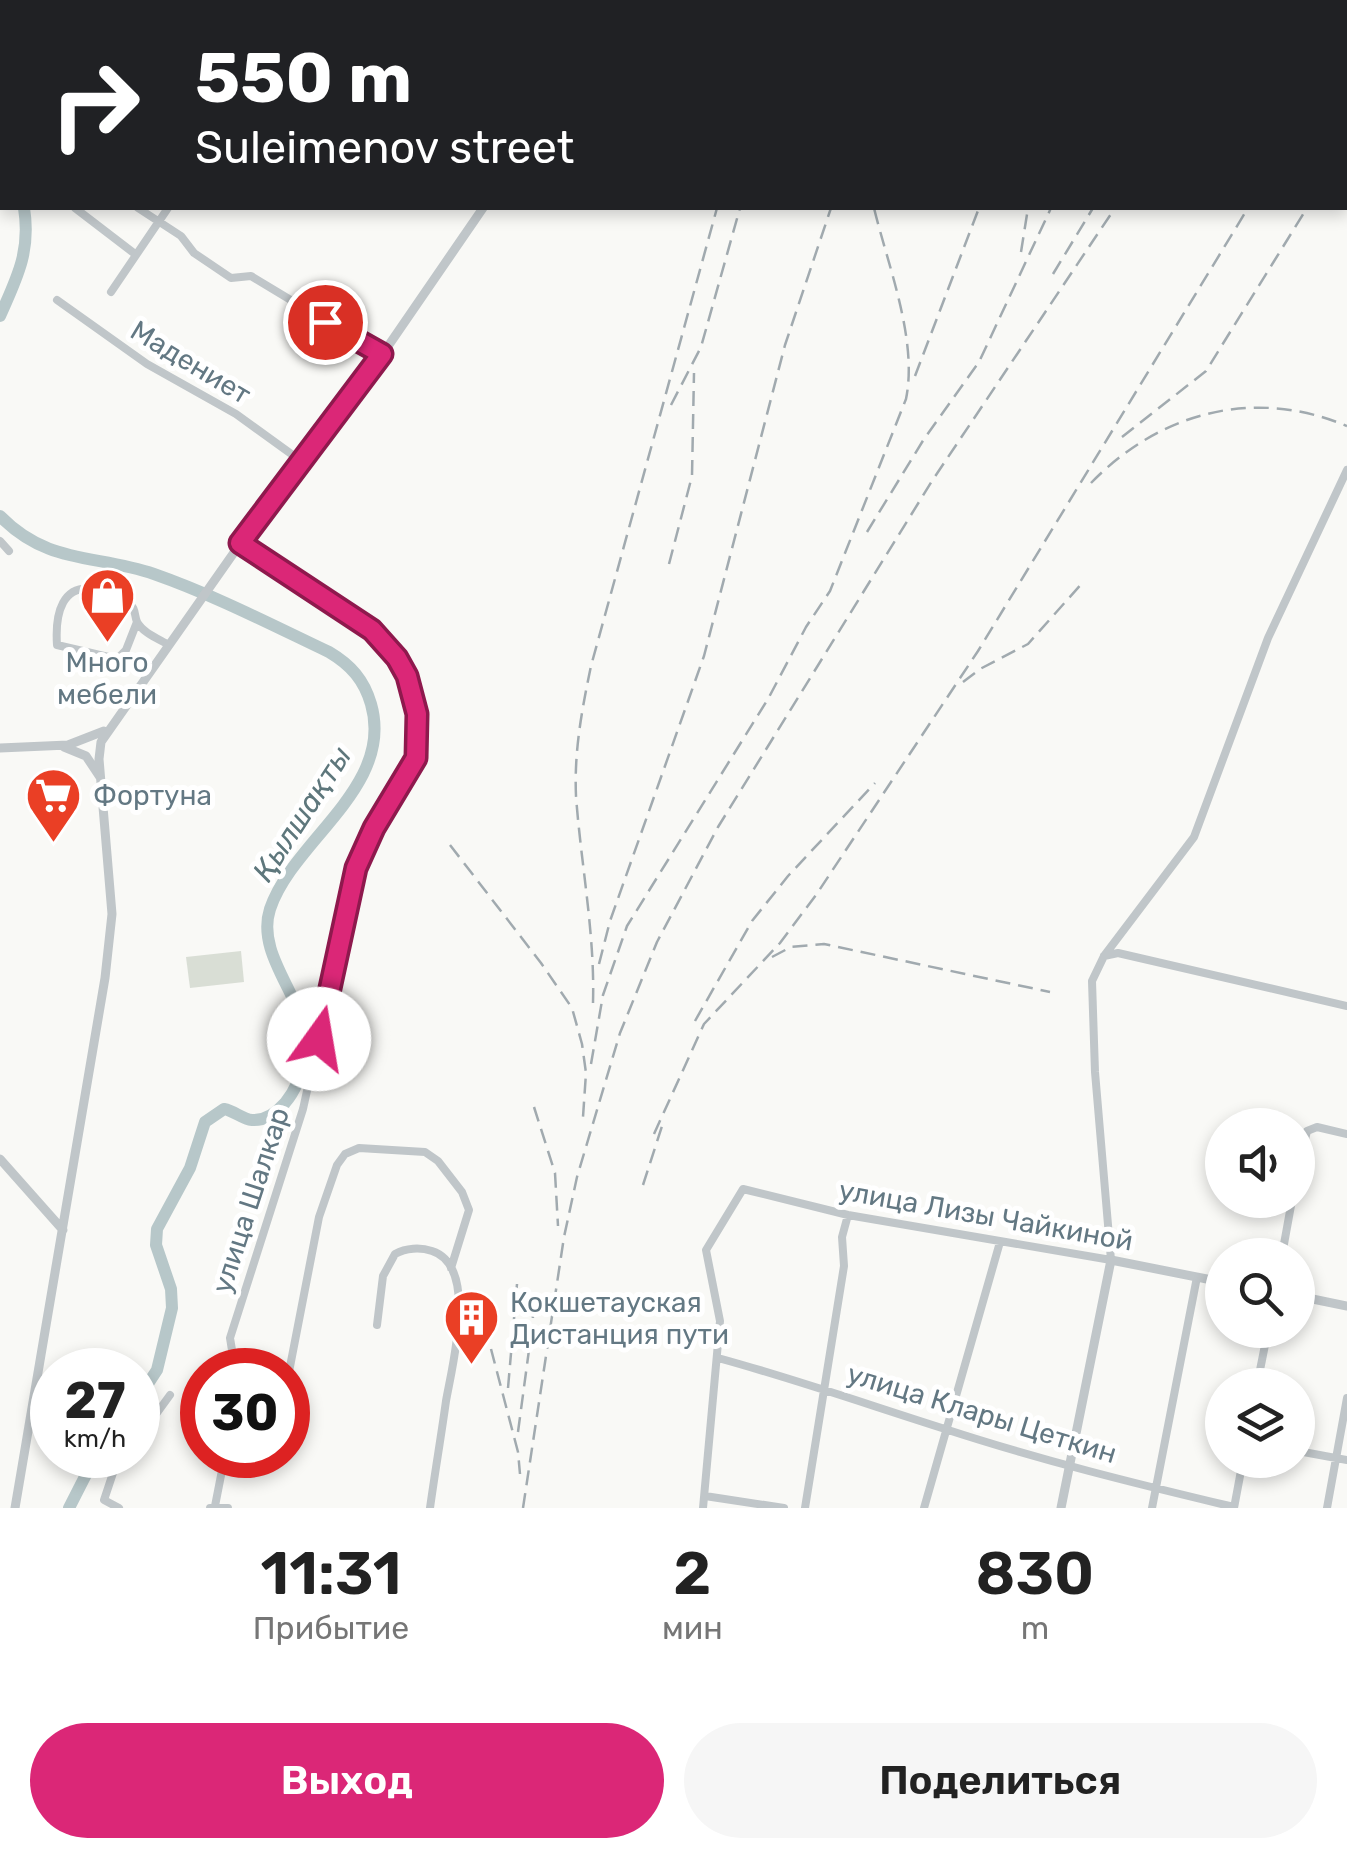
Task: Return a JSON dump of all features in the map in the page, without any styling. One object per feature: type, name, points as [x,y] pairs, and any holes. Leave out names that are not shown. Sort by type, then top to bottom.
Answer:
[{"type":"street","points":[[79,210],[136,254]]},
{"type":"street","points":[[141,210],[181,236],[194,253],[231,278],[251,276],[382,354]]},
{"type":"street","points":[[111,292],[166,210]]},
{"type":"street","points":[[16,1508],[96,1040],[112,914],[100,748],[106,730],[382,354],[482,210]]},
{"type":"street","name":"Мадениет","points":[[57,300],[154,369],[236,414],[302,460]]},
{"type":"street","points":[[1061,1508],[1111,1260],[1095,1072],[1092,981],[1104,956],[1194,837],[1268,638],[1347,470]]},
{"type":"street","points":[[0,541],[9,550]]},
{"type":"street","name":"улица Шалкар","points":[[232,1348],[230,1338],[304,1109],[356,868],[374,828],[416,758],[418,728],[407,676],[385,642],[240,543]]},
{"type":"street","points":[[137,622],[126,650],[117,659],[56,646],[62,606],[77,589],[92,588],[122,598],[134,608],[137,622],[148,634],[169,645]]},
{"type":"street","points":[[56,747],[106,730]]},
{"type":"street","points":[[0,748],[76,750],[86,756],[104,784]]},
{"type":"street","points":[[1104,956],[1118,953],[1347,1006]]},
{"type":"street","points":[[1315,1129],[1347,1134]]},
{"type":"street","points":[[294,1348],[319,1216],[337,1165],[349,1151],[414,1149],[438,1161],[462,1192],[469,1210],[452,1268]]},
{"type":"street","points":[[0,1158],[63,1230]]},
{"type":"street","name":"улица Лизы Чайкиной","points":[[718,1358],[720,1320],[706,1250],[743,1190],[848,1215],[1205,1279]]},
{"type":"street","points":[[805,1508],[844,1266],[842,1237],[848,1215]]},
{"type":"street","points":[[924,1508],[1000,1242]]},
{"type":"street","points":[[377,1325],[382,1276],[395,1254],[406,1249],[443,1256],[452,1268],[458,1326],[430,1508]]},
{"type":"street","points":[[1152,1508],[1197,1277]]},
{"type":"street","points":[[1315,1299],[1347,1306]]},
{"type":"street","points":[[703,1508],[718,1358]]},
{"type":"street","name":"улица Клары Цеткин","points":[[718,1358],[1070,1466],[1234,1508]]},
{"type":"street","points":[[160,1409],[170,1395]]},
{"type":"street","points":[[1326,1508],[1347,1398]]},
{"type":"street","points":[[1315,1454],[1347,1460]]},
{"type":"street","points":[[111,1478],[104,1500],[119,1508]]},
{"type":"street","points":[[220,1478],[213,1507],[228,1508]]},
{"type":"street","points":[[1234,1508],[1240,1478]]},
{"type":"street","points":[[705,1496],[784,1508]]},
{"type":"shaded area","points":[[241,951],[244,982],[190,988],[186,957]]},
{"type":"waterway","name":"Қылшақты","points":[[0,316],[24,251],[24,210]]},
{"type":"waterway","name":"Қылшақты","points":[[0,516],[18,532],[54,551],[154,574],[329,652],[356,674],[371,704],[374,734],[369,761],[356,787],[282,884],[267,924],[272,953],[304,1029],[299,1078],[285,1103],[266,1117],[248,1119],[224,1109],[205,1122],[190,1168],[157,1229],[156,1245],[171,1289],[172,1308],[160,1358]]},
{"type":"waterway","name":"Қылшақты","points":[[69,1508],[84,1478]]},
{"type":"railway","points":[[593,1003],[590,925],[576,796],[582,714],[591,666],[716,210]]},
{"type":"railway","points":[[671,405],[701,347],[739,210]]},
{"type":"railway","points":[[599,964],[610,921],[704,656],[785,345],[830,210]]},
{"type":"railway","points":[[591,1064],[603,995],[627,926],[830,591],[906,399],[909,376],[905,328],[875,210]]},
{"type":"railway","points":[[915,376],[978,210]]},
{"type":"railway","points":[[1021,252],[1028,210]]},
{"type":"railway","points":[[867,532],[924,439],[979,362],[1050,210]]},
{"type":"railway","points":[[1053,274],[1092,210]]},
{"type":"railway","points":[[523,1508],[564,1237],[577,1177],[620,1033],[657,942],[718,827],[932,481],[1114,210]]},
{"type":"railway","points":[[654,1134],[704,1024],[780,943],[816,895],[978,651],[1247,210]]},
{"type":"railway","points":[[1122,437],[1206,371],[1306,210]]},
{"type":"railway","points":[[669,564],[692,476],[694,373]]},
{"type":"railway","points":[[1091,483],[1147,439],[1210,413],[1277,408],[1347,426]]},
{"type":"railway","points":[[963,682],[1028,644],[1084,581]]},
{"type":"railway","points":[[695,1021],[752,921],[788,876],[875,783]]},
{"type":"railway","points":[[450,845],[572,1008],[586,1073],[583,1117]]},
{"type":"railway","points":[[772,957],[791,947],[824,944],[1050,992]]},
{"type":"railway","points":[[534,1107],[555,1173],[558,1226]]},
{"type":"railway","points":[[643,1185],[664,1120]]},
{"type":"railway","points":[[508,1388],[517,1284]]},
{"type":"railway","points":[[518,1432],[533,1320],[532,1297]]},
{"type":"railway","points":[[491,1349],[518,1452],[520,1474]]},
{"type":"place","name":"Много мебели","points":[[107,645]]},
{"type":"place","name":"Фортуна","points":[[54,844]]},
{"type":"place","name":"Кокшетауская Дистанция пути","points":[[471,1367]]},
{"type":"route","points":[[319,1039],[356,868],[374,828],[416,758],[418,742],[417,714],[407,676],[385,642],[266,557],[240,543],[382,354],[325,322]]}]
